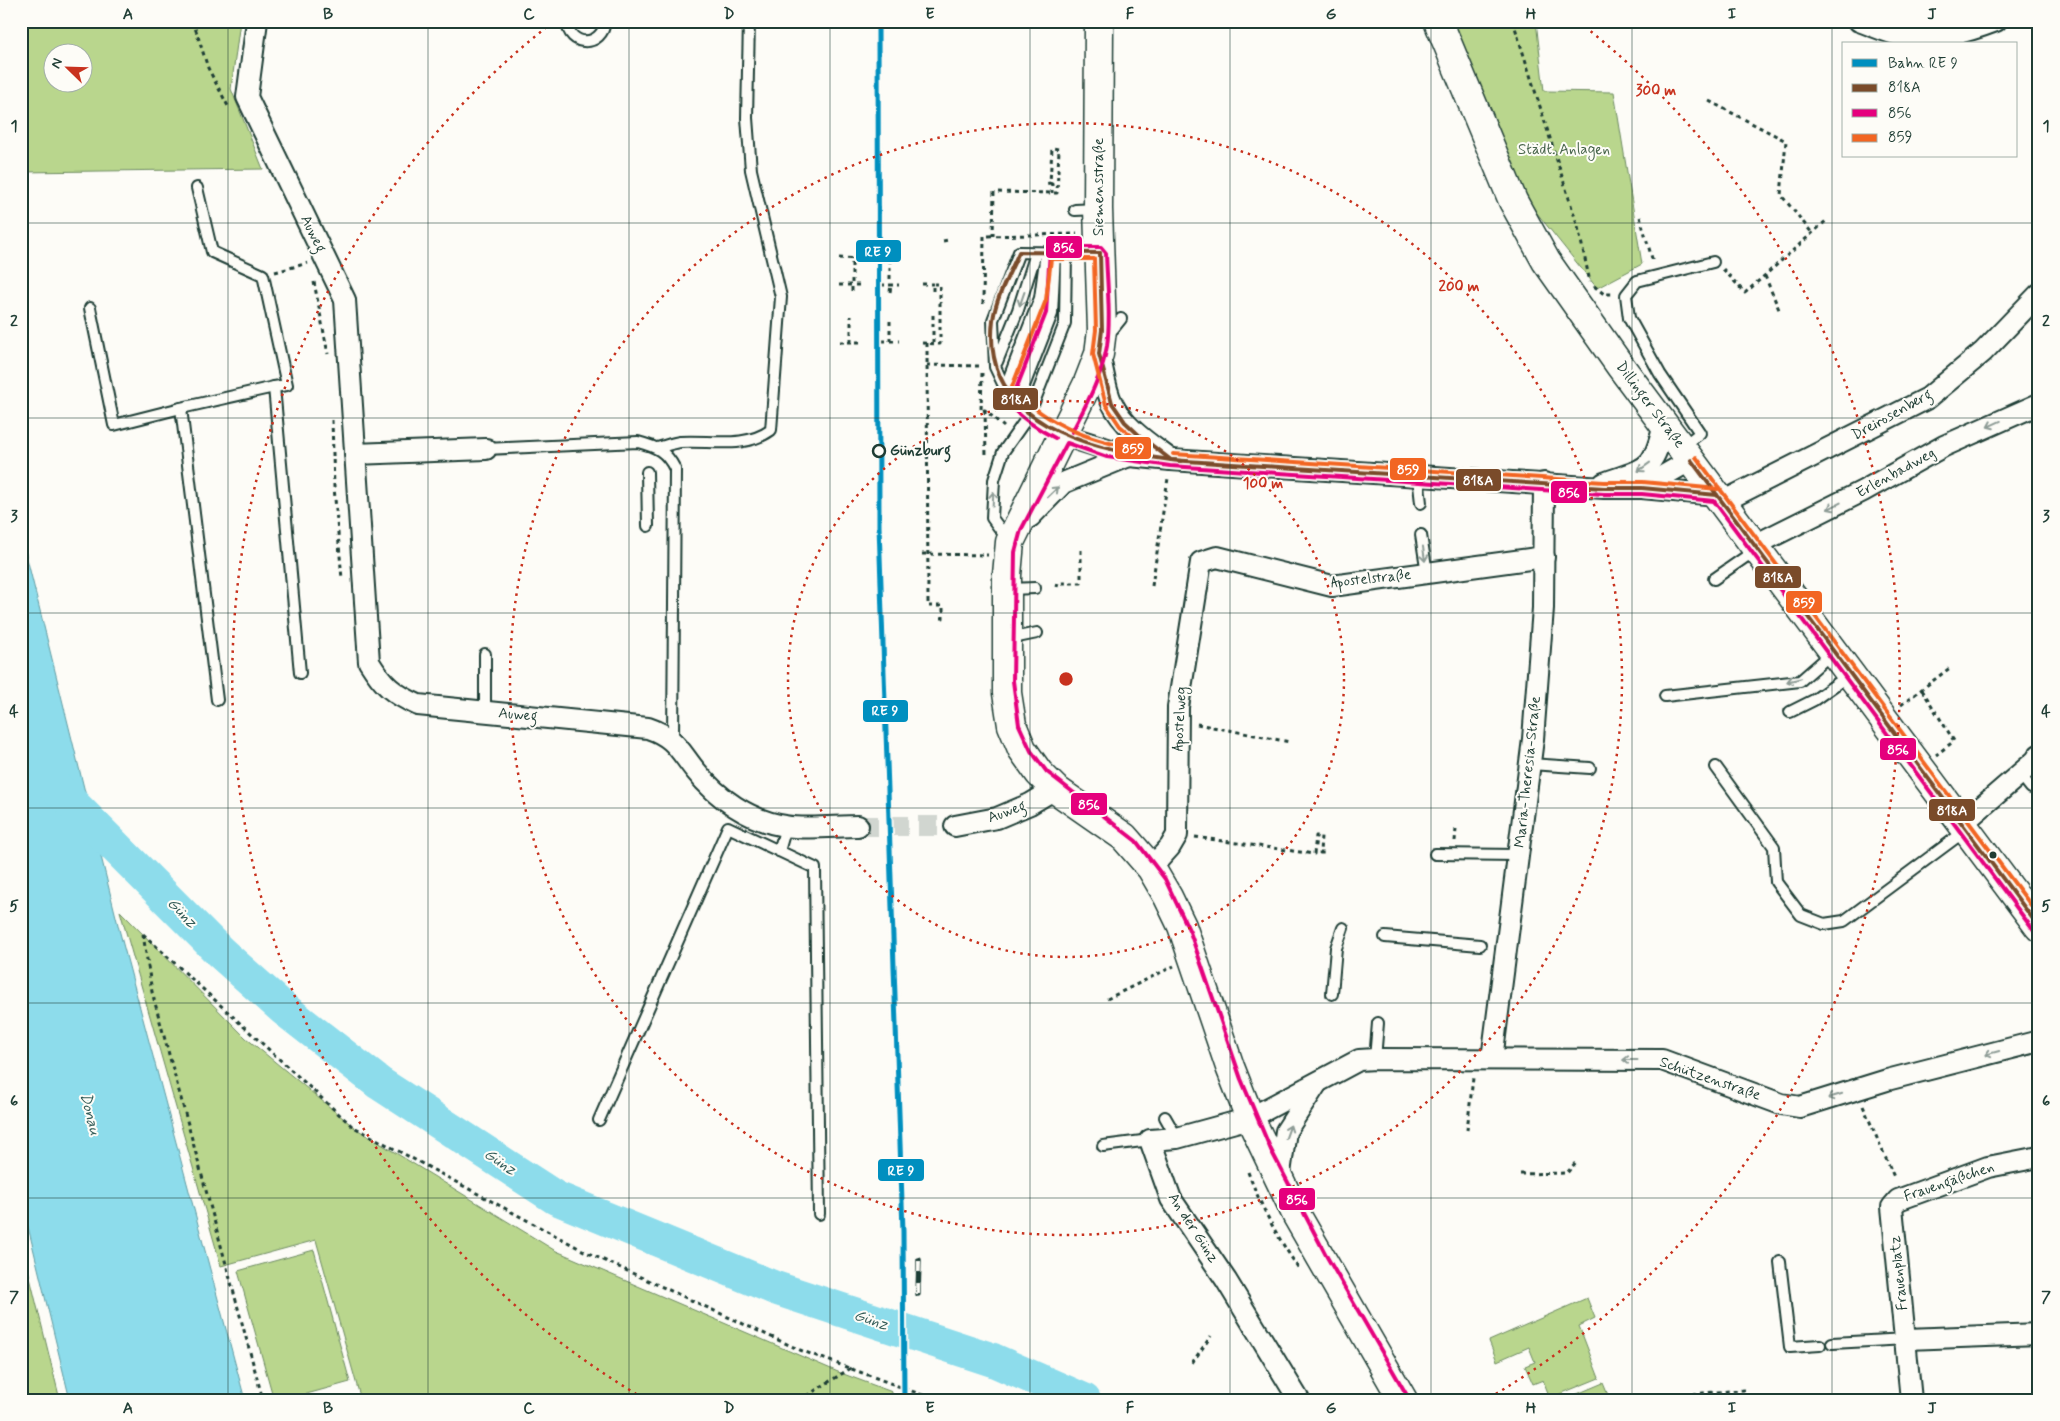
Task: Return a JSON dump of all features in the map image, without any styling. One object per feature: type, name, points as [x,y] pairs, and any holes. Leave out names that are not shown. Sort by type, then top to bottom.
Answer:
[{"type":"main road","name":"Siemensstraße","points":[[1000,548],[1063,435],[1087,385],[1107,334],[1087,210],[1099,21]]},
{"type":"main road","name":"Dillinger Straße","points":[[1438,21],[1512,201],[1546,261],[1833,653],[1964,827],[2035,913]]},
{"type":"main road","points":[[1000,548],[1007,589],[1007,693],[1012,725],[1022,749],[1039,773],[1055,789],[1124,837],[1151,868],[1182,926],[1230,1067],[1250,1118],[1279,1180],[1297,1216],[1403,1400]]},
{"type":"street","name":"Auweg","points":[[257,21],[247,97],[345,300],[369,662],[388,688],[418,705],[648,728],[664,733],[673,741],[695,770],[731,804],[761,819],[786,827],[858,826]]},
{"type":"street","points":[[1859,21],[1903,36],[1915,37],[1950,36],[1996,21]]},
{"type":"street","name":"Dreirosenberg","points":[[1720,498],[1928,398],[1983,352],[2039,294]]},
{"type":"street","points":[[1107,334],[1112,403],[1140,436],[1171,460]]},
{"type":"street","name":"Erlenbadweg","points":[[1756,547],[1944,446],[2039,404]]},
{"type":"street","points":[[1594,487],[1644,470],[1655,458],[1664,424]]},
{"type":"street","points":[[1063,435],[1129,456],[1594,487],[1642,488],[1720,498]]},
{"type":"street","points":[[355,454],[486,449]]},
{"type":"street","points":[[1642,488],[1686,454]]},
{"type":"street","points":[[1000,548],[1062,483],[1129,456]]},
{"type":"street","name":"Maria-Theresia-Straße","points":[[1483,1059],[1518,855],[1530,764],[1540,739],[1544,483]]},
{"type":"street","name":"Apostelstraße","points":[[1201,562],[1217,557],[1332,586],[1544,557]]},
{"type":"street","name":"Apostelweg","points":[[1177,835],[1178,707],[1201,562]]},
{"type":"street","points":[[1964,827],[2026,781],[2039,755]]},
{"type":"street","name":"Auweg","points":[[955,826],[997,818],[1030,804],[1055,789]]},
{"type":"street","points":[[1151,868],[1170,847],[1177,835]]},
{"type":"street","name":"Schützenstraße","points":[[1250,1118],[1359,1060],[1662,1060],[1781,1104],[1800,1107],[1856,1089],[2039,1041]]},
{"type":"street","name":"Schützenstraße","points":[[1279,1180],[1286,1131],[1317,1083]]},
{"type":"street","points":[[1150,1140],[1176,1138],[1250,1118]]},
{"type":"street","name":"An der Günz","points":[[1150,1140],[1171,1199],[1226,1280],[1299,1400]]},
{"type":"street","name":"Frauengäßchen","points":[[1892,1206],[1898,1200],[1988,1167],[2039,1157]]},
{"type":"street","name":"Frauenplatz","points":[[1892,1206],[1907,1339],[1911,1400]]},
{"type":"street","points":[[1907,1339],[2039,1334]]},
{"type":"lane","points":[[567,21],[570,33],[574,38],[586,42],[598,38],[604,28],[605,21]]},
{"type":"lane","points":[[657,448],[678,442],[742,442],[759,438],[771,430],[780,298],[751,170],[748,118],[749,21]]},
{"type":"lane","points":[[90,308],[114,425],[274,386],[288,385],[262,275],[212,252],[197,188]]},
{"type":"lane","points":[[1063,435],[1048,428],[1030,415],[1017,404],[1005,388],[995,367],[993,320],[1018,252],[1051,253],[1091,243]]},
{"type":"lane","points":[[995,367],[1024,295],[1051,253]]},
{"type":"lane","points":[[1005,388],[1040,298],[1051,253]]},
{"type":"lane","points":[[1017,404],[1052,314],[1051,253]]},
{"type":"lane","points":[[1000,548],[992,518],[994,480],[1003,452],[1030,415],[1065,324],[1051,253]]},
{"type":"lane","points":[[1686,454],[1700,433],[1660,374],[1629,318],[1626,295],[1637,281],[1713,262]]},
{"type":"lane","points":[[274,386],[300,673]]},
{"type":"lane","points":[[180,408],[217,700]]},
{"type":"lane","points":[[486,449],[638,442],[657,448],[668,455],[675,469],[673,741]]},
{"type":"lane","points":[[647,472],[648,526]]},
{"type":"lane","points":[[1418,476],[1421,503]]},
{"type":"lane","points":[[1421,535],[1427,573]]},
{"type":"lane","points":[[1714,579],[1756,547]]},
{"type":"lane","points":[[1007,589],[1035,588]]},
{"type":"lane","points":[[1007,639],[1037,634]]},
{"type":"lane","points":[[1665,696],[1800,681],[1833,653]]},
{"type":"lane","points":[[485,654],[485,712]]},
{"type":"lane","points":[[1790,712],[1814,700],[1850,675]]},
{"type":"lane","points":[[1530,764],[1590,768]]},
{"type":"lane","points":[[1716,767],[1774,847],[1776,882],[1800,915],[1824,924],[1844,921],[1964,827]]},
{"type":"lane","points":[[599,1120],[728,827],[814,868],[819,1214]]},
{"type":"lane","points":[[779,850],[786,827]]},
{"type":"lane","points":[[1435,854],[1518,855]]},
{"type":"lane","points":[[1332,994],[1336,948],[1343,928]]},
{"type":"lane","points":[[1385,937],[1480,945]]},
{"type":"lane","points":[[1375,1059],[1378,1023]]},
{"type":"lane","points":[[1165,1116],[1176,1138]]},
{"type":"lane","points":[[1103,1146],[1150,1140]]},
{"type":"lane","points":[[1780,1262],[1790,1347],[1820,1345]]},
{"type":"lane","points":[[1832,1343],[1907,1339]]},
{"type":"path","points":[[193,21],[208,68],[234,116]]},
{"type":"path","points":[[1512,21],[1578,227],[1591,284],[1604,294],[1626,295]]},
{"type":"path","points":[[1709,101],[1786,141],[1781,195],[1812,233]]},
{"type":"path","points":[[993,236],[994,192],[1052,193],[1057,193],[1059,149],[1052,148],[1050,183],[1044,184],[1052,184],[1052,193]]},
{"type":"path","points":[[1640,218],[1657,276]]},
{"type":"path","points":[[1713,262],[1723,268],[1745,293],[1827,220]]},
{"type":"path","points":[[982,240],[984,241],[984,236],[993,236],[1091,243]]},
{"type":"path","points":[[943,241],[950,240]]},
{"type":"path","points":[[305,256],[310,269]]},
{"type":"path","points":[[839,258],[862,259]]},
{"type":"path","points":[[852,258],[852,291]]},
{"type":"path","points":[[881,260],[899,259]]},
{"type":"path","points":[[890,260],[890,292]]},
{"type":"path","points":[[262,275],[308,263]]},
{"type":"path","points":[[312,275],[328,357]]},
{"type":"path","points":[[1764,275],[1780,312]]},
{"type":"path","points":[[922,284],[940,284],[940,344],[922,343]]},
{"type":"path","points":[[933,284],[933,292]]},
{"type":"path","points":[[839,285],[863,285]]},
{"type":"path","points":[[881,285],[899,285]]},
{"type":"path","points":[[983,287],[990,290]]},
{"type":"path","points":[[933,314],[933,343]]},
{"type":"path","points":[[851,316],[851,342]]},
{"type":"path","points":[[890,318],[890,341]]},
{"type":"path","points":[[882,341],[900,341]]},
{"type":"path","points":[[840,342],[863,342]]},
{"type":"path","points":[[927,343],[928,606],[943,606],[943,618],[938,618]]},
{"type":"path","points":[[927,365],[982,366]]},
{"type":"path","points":[[985,410],[986,456]]},
{"type":"path","points":[[332,413],[334,487],[343,586]]},
{"type":"path","points":[[1152,586],[1171,460]]},
{"type":"path","points":[[922,554],[1000,548]]},
{"type":"path","points":[[1057,587],[1058,584],[1081,583],[1081,549]]},
{"type":"path","points":[[1883,719],[1951,667]]},
{"type":"path","points":[[1920,767],[1954,741],[1922,690]]},
{"type":"path","points":[[1178,736],[1194,724],[1290,742]]},
{"type":"path","points":[[1177,835],[1314,854],[1316,836],[1321,836],[1320,853],[1324,853]]},
{"type":"path","points":[[264,1400],[152,992],[143,934],[352,1126],[586,1252],[800,1350],[936,1400]]},
{"type":"path","points":[[1107,999],[1176,964]]},
{"type":"path","points":[[1466,1130],[1483,1059]]},
{"type":"path","points":[[1856,1089],[1894,1176]]},
{"type":"path","points":[[1520,1174],[1567,1173],[1576,1162]]},
{"type":"path","points":[[1192,1362],[1211,1336]]},
{"type":"path","points":[[800,1400],[852,1368]]},
{"type":"path","points":[[1621,1399],[1744,1390]]},
{"type":"green space","points":[[21,21],[240,21],[231,89],[263,169],[21,172]]},
{"type":"green space","name":"Städt. Anlagen","points":[[1452,21],[1536,21],[1544,91],[1614,92],[1642,264],[1597,288],[1516,187]]},
{"type":"green space","points":[[120,911],[246,1038],[355,1128],[554,1250],[838,1372],[892,1392],[892,1400],[361,1400],[316,1240],[221,1266]]},
{"type":"green space","points":[[21,1241],[60,1400],[21,1400]]},
{"type":"green space","points":[[314,1250],[350,1382],[285,1400],[274,1400],[238,1271]]},
{"type":"green space","points":[[1587,1298],[1595,1318],[1579,1326],[1599,1378],[1550,1398],[1543,1380],[1533,1384],[1525,1366],[1535,1362],[1529,1347],[1497,1361],[1489,1341]]},
{"type":"green space","points":[[1603,1383],[1610,1400],[1563,1400]]},
{"type":"water","name":"Donau","points":[[21,534],[120,933],[245,1400],[70,1400],[21,1198]]},
{"type":"waterway","name":"Günz","points":[[21,752],[220,952],[284,1009],[379,1083],[556,1198],[775,1288],[993,1360],[1084,1400]]},
{"type":"tunnel","points":[[858,826],[955,826]]},
{"type":"railway","points":[[918,1294],[919,1260]]},
{"type":"transit line","points":[[878,21],[879,526],[903,1231],[904,1400]]},
{"type":"transit line","name":"856","points":[[1055,438],[1037,428],[1023,417],[1017,412],[1011,402],[1046,313],[1050,250],[1054,247],[1101,247],[1106,253],[1109,311],[1107,346],[1097,379],[1072,432]]},
{"type":"transit line","name":"818A","points":[[1100,253],[1019,252],[1000,294],[993,320],[994,356],[1004,385],[1023,408],[1047,426],[1076,439],[1108,449],[1171,460],[1604,488],[1642,488],[1717,495]]},
{"type":"transit line","name":"818A","points":[[1100,253],[1102,330],[1099,354],[1112,403],[1125,422],[1140,436],[1171,460],[1181,461]]},
{"type":"transit line","name":"859","points":[[1051,259],[1094,259],[1096,330],[1093,354],[1106,405],[1120,426],[1150,451],[1092,438],[1075,431],[1042,413],[1012,387],[1046,300],[1051,259]]},
{"type":"transit line","name":"856","points":[[1408,1397],[1327,1257],[1271,1150],[1241,1079],[1190,932],[1165,879],[1136,841],[1047,772],[1031,751],[1019,725],[1013,681],[1015,552],[1021,530],[1067,443],[1107,457],[1170,466],[1604,494],[1642,494],[1714,501],[2034,931]]},
{"type":"transit line","name":"859","points":[[1173,454],[1604,482],[1643,482],[1718,489]]},
{"type":"transit line","name":"859","points":[[1696,457],[2039,916]]},
{"type":"transit line","name":"818A","points":[[1691,460],[2039,927]]},
{"type":"place","name":"Günzburg","points":[[879,451]]}]
